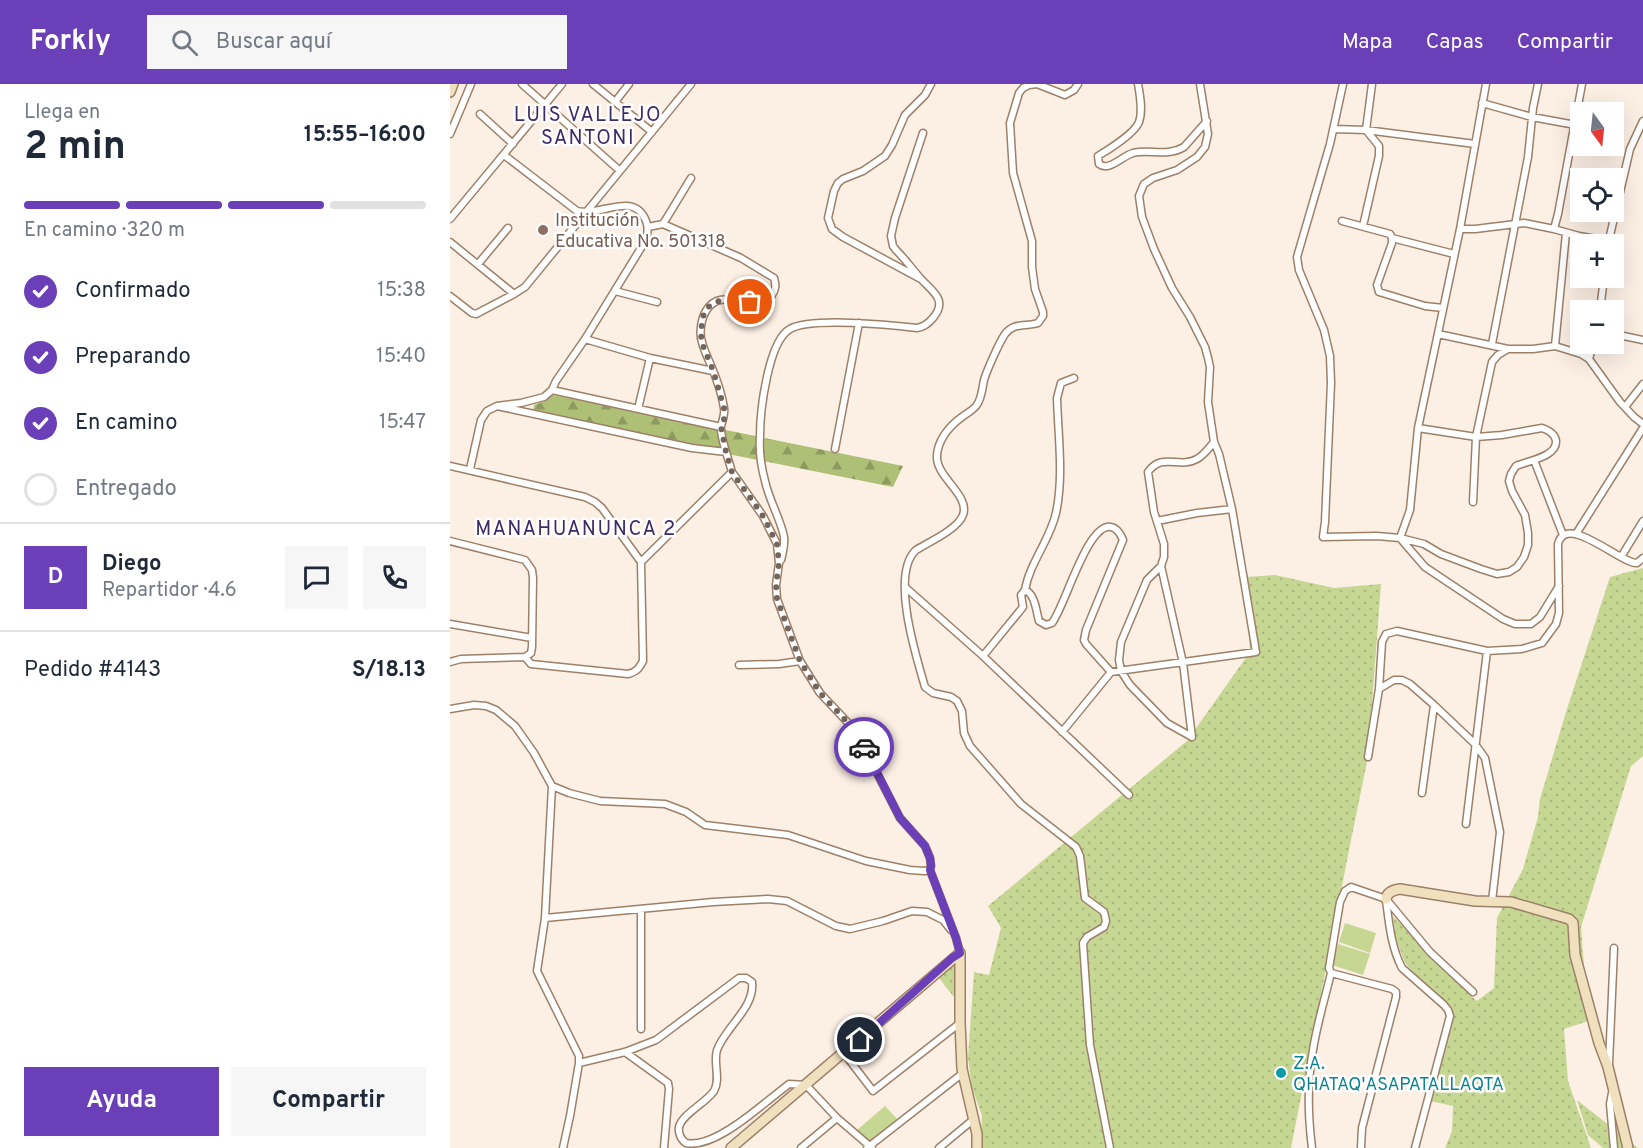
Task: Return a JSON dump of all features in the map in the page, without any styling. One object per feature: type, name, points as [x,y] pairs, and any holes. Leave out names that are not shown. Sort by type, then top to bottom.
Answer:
[{"type":"street","points":[[450,92],[453,84]]},
{"type":"street","points":[[450,134],[471,84]]},
{"type":"street","points":[[522,84],[619,170]]},
{"type":"street","points":[[450,219],[562,84]]},
{"type":"street","points":[[593,84],[652,132]]},
{"type":"street","points":[[615,102],[629,84]]},
{"type":"street","points":[[450,296],[472,313],[480,314],[525,287],[691,84]]},
{"type":"street","points":[[922,280],[843,237],[832,229],[828,218],[834,190],[838,183],[864,171],[885,156],[905,115],[925,95],[931,84]]},
{"type":"street","points":[[1078,84],[1074,90],[1065,95],[1037,84],[1029,85],[1019,93],[1010,123],[1013,173],[1032,241],[1033,278],[1043,316],[1038,323],[1019,325],[1011,328],[1004,335],[984,379],[978,405],[951,426],[942,439],[938,449],[939,466],[943,476],[962,499],[965,510],[958,524],[911,554],[907,562],[905,603],[925,687],[933,693],[951,697],[957,701],[962,711],[964,733],[970,746],[1021,804],[1076,847],[1080,856],[1085,898],[1104,912],[1106,921],[1104,927],[1087,937],[1083,943],[1090,1045],[1110,1148]]},
{"type":"street","points":[[1138,84],[1140,113],[1138,125],[1117,144],[1098,156],[1101,167],[1136,153],[1164,153],[1180,150],[1207,121]]},
{"type":"street","points":[[1062,732],[1111,672],[1256,652],[1232,509],[1214,442],[1208,402],[1210,367],[1208,358],[1205,347],[1172,288],[1154,249],[1143,218],[1139,196],[1144,184],[1153,178],[1177,170],[1197,157],[1204,147],[1208,134],[1200,84]]},
{"type":"street","points":[[1342,84],[1334,129],[1297,257],[1299,270],[1324,330],[1330,356],[1329,435],[1323,537],[1400,538],[1424,544],[1441,554],[1497,574],[1509,572],[1517,567],[1524,557],[1528,544],[1528,533],[1525,515],[1509,481],[1516,466],[1548,456],[1555,447],[1554,434],[1542,428],[1476,437],[1418,428]]},
{"type":"street","points":[[1363,226],[1379,156],[1378,146],[1366,130],[1372,84]]},
{"type":"street","points":[[1400,538],[1410,510],[1418,428],[1460,229],[1486,84]]},
{"type":"street","points":[[1492,344],[1528,158],[1538,84]]},
{"type":"street","points":[[1580,102],[1582,84]]},
{"type":"street","points":[[1482,103],[1532,117],[1570,124]]},
{"type":"street","points":[[480,114],[513,144]]},
{"type":"street","points":[[1610,234],[1630,149],[1643,122]]},
{"type":"street","points":[[1334,129],[1366,130],[1475,144]]},
{"type":"street","points":[[922,133],[891,236],[896,250],[939,298],[939,308],[935,316],[928,324],[917,328],[859,323],[804,324],[788,329],[778,342],[770,364],[761,408],[759,437],[766,486],[783,537],[784,549],[779,563],[776,585],[777,599],[800,661],[820,693],[852,727],[900,818],[925,846],[930,858],[930,870],[956,938],[960,953],[963,1073],[977,1134],[977,1148]]},
{"type":"street","points":[[470,470],[481,420],[487,411],[497,406],[544,397],[552,390],[615,291],[646,238],[648,227],[637,207],[627,205],[585,213],[577,211],[504,154]]},
{"type":"street","points":[[1554,229],[1571,156]]},
{"type":"street","points":[[663,224],[691,178]]},
{"type":"street","points":[[1342,220],[1390,234],[1392,238],[1454,254]]},
{"type":"street","points":[[1460,229],[1524,223],[1570,234]]},
{"type":"street","points":[[648,227],[663,224],[741,258],[774,278],[775,292],[769,299],[760,303],[724,299],[706,309],[702,319],[701,341],[713,370],[724,408],[724,420],[721,427],[732,472],[763,516],[777,544],[779,563]]},
{"type":"street","points":[[478,264],[508,228]]},
{"type":"street","points":[[1555,346],[1566,233]]},
{"type":"street","points":[[1392,238],[1377,285],[1379,292],[1425,306],[1443,308]]},
{"type":"street","points":[[450,242],[514,294]]},
{"type":"street","points":[[615,291],[657,302]]},
{"type":"street","points":[[835,449],[859,323]]},
{"type":"street","points":[[1438,334],[1508,348],[1533,349],[1555,346],[1581,354],[1589,359],[1625,407],[1643,426],[1576,534]]},
{"type":"street","points":[[1624,336],[1643,340]]},
{"type":"street","points":[[585,339],[650,358],[713,370]]},
{"type":"street","points":[[1473,502],[1476,437],[1492,362],[1508,348]]},
{"type":"street","points":[[1589,359],[1590,354]]},
{"type":"street","points":[[638,409],[650,358]]},
{"type":"street","points":[[983,656],[1023,607],[1021,595],[1027,575],[1045,542],[1055,514],[1059,467],[1057,398],[1061,383],[1074,378]]},
{"type":"street","points":[[1625,407],[1643,384]]},
{"type":"street","points":[[552,390],[721,427]]},
{"type":"street","points":[[497,406],[692,448],[726,452]]},
{"type":"street","points":[[1161,566],[1183,663],[1192,737],[1167,723],[1130,686],[1121,671],[1119,660],[1121,642],[1147,580],[1161,566],[1164,556],[1164,544],[1150,493],[1148,472],[1158,462],[1196,460],[1214,442]]},
{"type":"street","points":[[1534,459],[1563,535]]},
{"type":"street","points":[[450,466],[585,497],[602,508],[641,561],[643,661],[635,672],[628,674],[531,664],[525,657]]},
{"type":"street","points":[[641,561],[732,472]]},
{"type":"street","points":[[1157,521],[1232,509]]},
{"type":"street","points":[[1621,557],[1643,522]]},
{"type":"street","points":[[1024,590],[1032,594],[1040,621],[1046,625],[1052,623],[1071,579],[1096,532],[1111,527],[1121,534],[1123,540],[1084,640],[1088,648],[1111,672]]},
{"type":"street","points":[[1368,757],[1379,689],[1382,642],[1386,634],[1397,630],[1487,651],[1522,649],[1542,643],[1556,624],[1559,613],[1557,543],[1563,535],[1576,534],[1635,564],[1643,558]]},
{"type":"street","points":[[1400,538],[1425,567],[1488,611],[1515,624],[1531,624],[1536,621],[1559,586]]},
{"type":"street","points":[[450,542],[525,561],[529,565],[533,578],[531,653],[525,657],[461,659],[450,662]]},
{"type":"street","points":[[905,587],[983,656],[1129,795]]},
{"type":"street","points":[[450,624],[532,638]]},
{"type":"street","points":[[1466,824],[1487,651]]},
{"type":"street","points":[[739,665],[800,661]]},
{"type":"street","points":[[1379,689],[1394,681],[1402,680],[1410,684],[1475,744],[1485,758],[1500,832],[1491,901]]},
{"type":"street","points":[[450,709],[474,705],[486,706],[501,713],[515,726],[534,753],[552,786],[545,918],[538,975],[579,1056],[563,1148]]},
{"type":"street","points":[[1422,793],[1434,705]]},
{"type":"street","points":[[552,786],[600,801],[665,804],[686,812],[705,825],[788,835],[866,861],[910,870],[930,870]]},
{"type":"street","points":[[1361,1148],[1362,1128],[1396,992],[1332,973],[1329,968],[1340,902],[1345,891],[1351,887],[1386,899],[1430,952],[1473,992]]},
{"type":"street","points":[[1415,1148],[1450,1016],[1444,1005],[1402,968],[1398,960],[1391,935],[1386,899],[1391,891],[1400,890],[1475,901],[1511,902],[1569,919],[1573,923],[1575,955],[1599,1043],[1608,1067],[1628,1148]]},
{"type":"street","points":[[545,918],[768,899],[787,902],[836,926],[850,929],[912,911],[927,912],[943,920],[956,938]]},
{"type":"street","points":[[641,909],[641,1029]]},
{"type":"street","points":[[1608,1067],[1614,948]]},
{"type":"street","points":[[731,1148],[960,953]]},
{"type":"street","points":[[1312,1148],[1309,1077],[1313,1050],[1332,973]]},
{"type":"street","points":[[579,1063],[626,1052],[656,1040],[739,978],[746,978],[752,982],[750,1000],[716,1052],[717,1084],[710,1096],[682,1120],[679,1126],[681,1138],[691,1146],[713,1143],[726,1136],[789,1084],[806,1085],[869,1147],[963,1073]]},
{"type":"street","points":[[844,1053],[873,1091],[960,1023]]},
{"type":"street","points":[[626,1052],[668,1083],[664,1148]]},
{"type":"street","points":[[1613,1086],[1610,1104],[1614,1148]]},
{"type":"street","points":[[801,1148],[837,1118]]},
{"type":"street","points":[[939,1148],[974,1119]]},
{"type":"green space","points":[[553,395],[903,466],[893,487],[533,411],[534,405]]},
{"type":"green space","points":[[1643,568],[1643,756],[1631,766],[1581,927],[1588,1021],[1564,1029],[1568,1081],[1591,1148],[1445,1148],[1452,1131],[1453,1106],[1430,1101],[1451,1028],[1453,1017],[1451,1008],[1405,963],[1396,939],[1393,916],[1477,1001],[1494,988],[1497,918],[1523,869],[1538,817],[1540,799],[1610,577]]},
{"type":"green space","points":[[1275,575],[1334,588],[1381,584],[1368,757],[1291,1148],[981,1148],[982,1116],[972,1087],[968,1058],[974,972],[989,975],[1001,928],[988,906],[1187,741],[1250,652],[1246,577]]},
{"type":"green space","points":[[1345,923],[1376,933],[1370,953],[1339,942]]},
{"type":"green space","points":[[1338,944],[1370,954],[1363,975],[1332,965]]},
{"type":"green space","points":[[956,960],[957,1001],[939,978]]},
{"type":"green space","points":[[1577,1100],[1638,1148],[1603,1148],[1588,1135]]},
{"type":"green space","points":[[885,1106],[899,1121],[869,1146],[857,1130]]},
{"type":"way so far","points":[[750,302],[724,299],[706,309],[702,319],[701,341],[713,370],[724,408],[724,420],[721,427],[726,452],[732,472],[763,516],[777,544],[779,563],[777,599],[800,661],[820,693],[852,727],[864,747]]},
{"type":"place","name":"Institución Educativa No. 501318","points":[[543,230]]},
{"type":"place","name":"Z.A. QHATAQ'ASAPATALLAQTA","points":[[1281,1073]]},
{"type":"district","name":"LUIS VALLEJO SANTONI","points":[[588,126]]},
{"type":"district","name":"MANAHUANUNCA 2","points":[[576,528]]},
{"type":"route","points":[[860,1040],[960,953],[930,870],[927,850],[918,836],[900,818],[864,747]]}]
